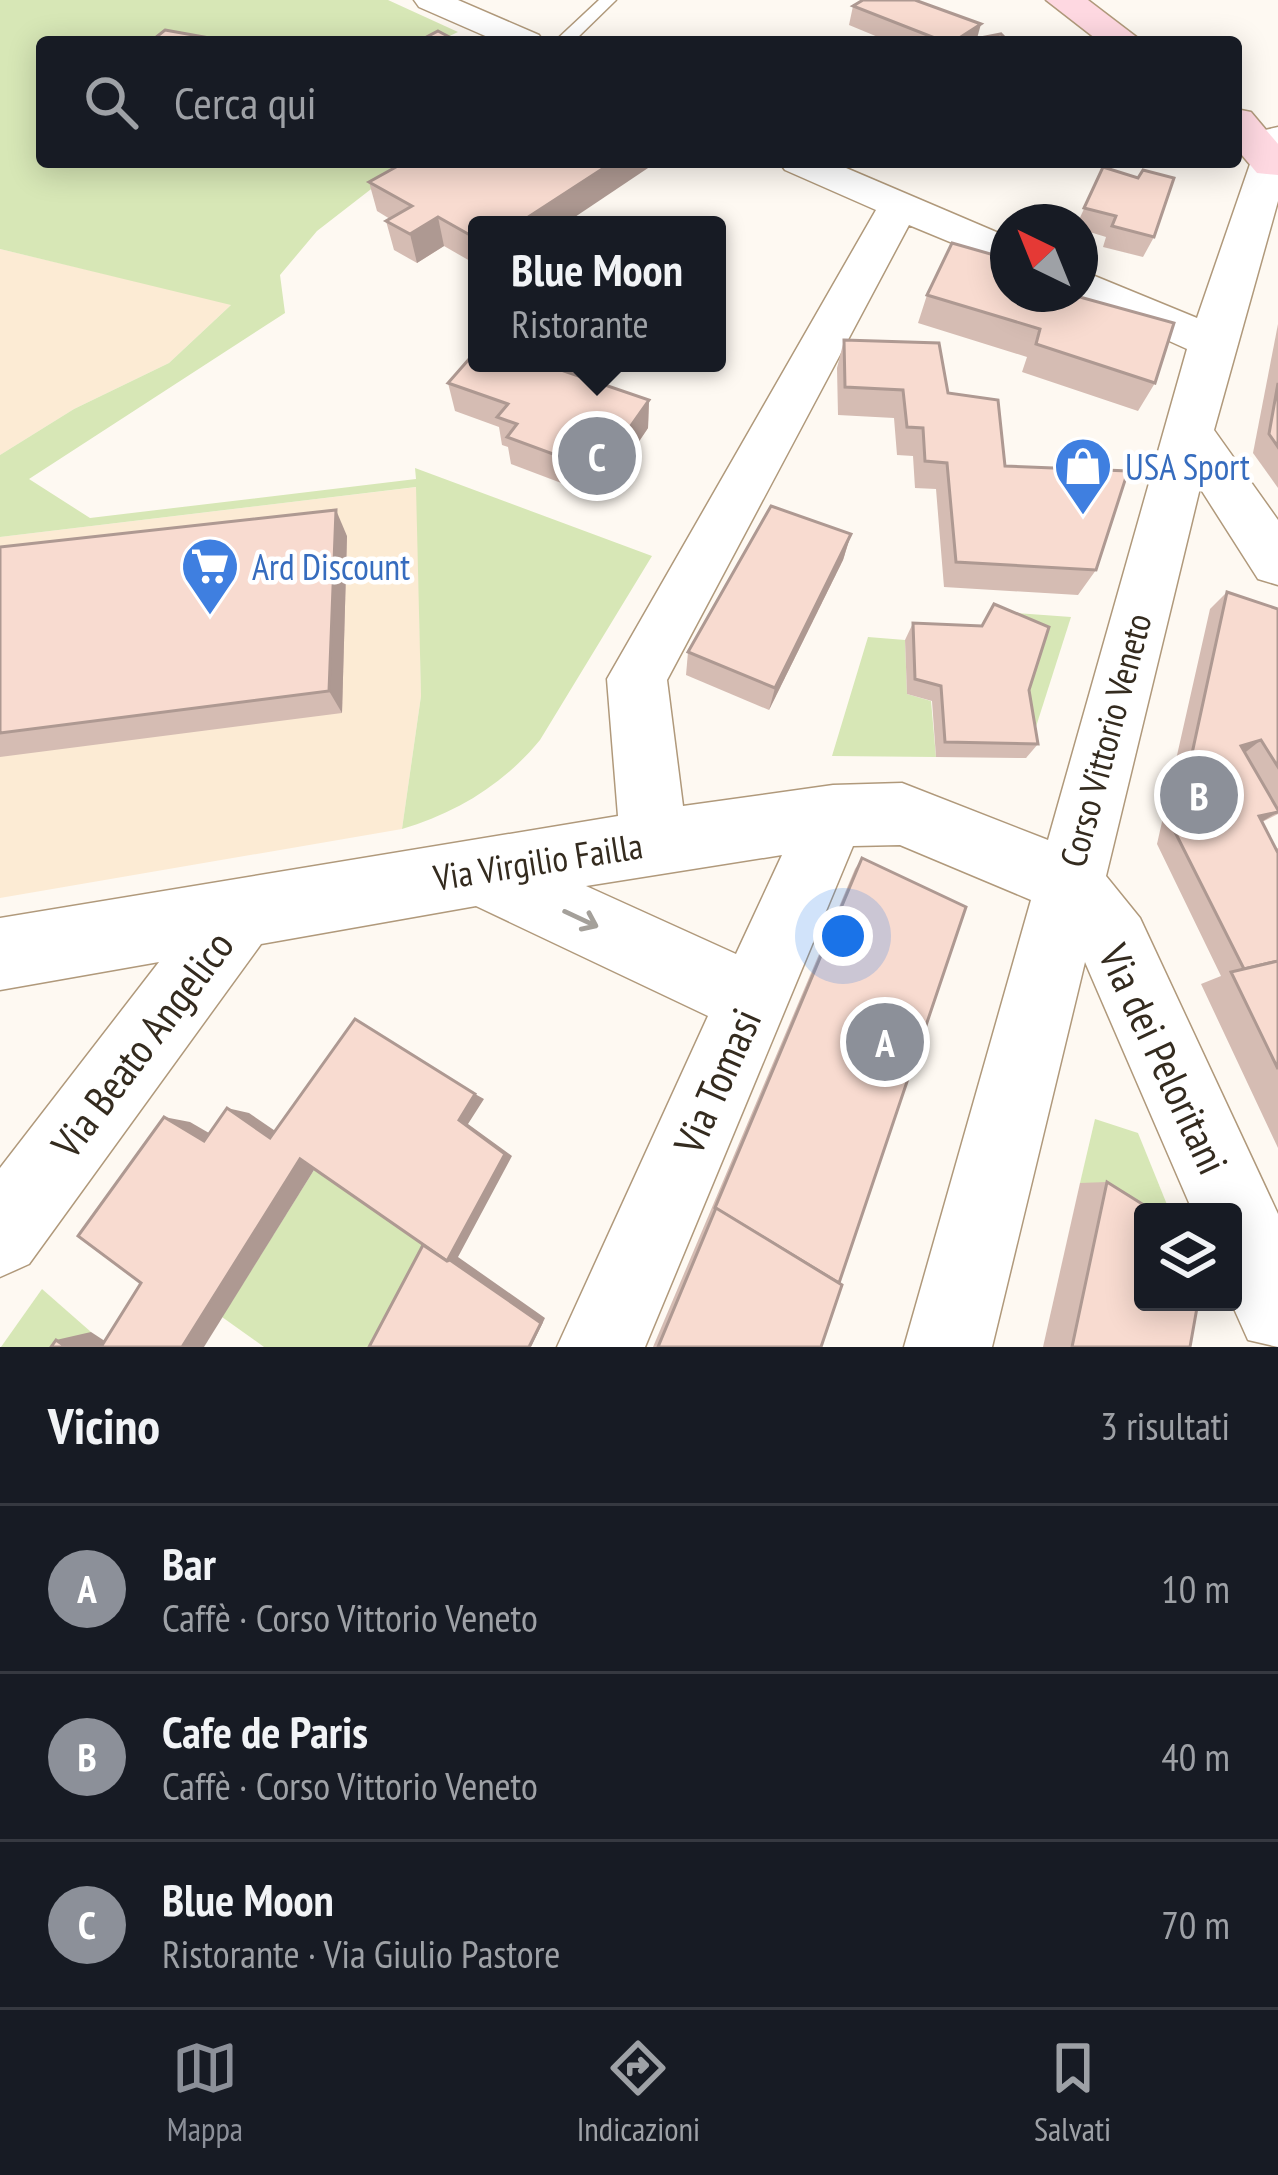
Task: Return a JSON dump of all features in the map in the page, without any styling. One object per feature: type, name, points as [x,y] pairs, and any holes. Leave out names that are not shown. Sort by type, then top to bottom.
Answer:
[{"type":"street","points":[[430,0],[513,36]]},
{"type":"street","points":[[1027,0],[1077,36]]},
{"type":"street","points":[[1064,0],[1115,36]]},
{"type":"street","name":"Corso Vittorio Veneto","points":[[948,1347],[1260,147]]},
{"type":"street","points":[[812,168],[990,245]]},
{"type":"street","points":[[654,842],[638,679],[898,206]]},
{"type":"street","points":[[1098,292],[1212,342]]},
{"type":"street","points":[[1189,432],[1278,563]]},
{"type":"street","name":"Via Virgilio Failla","points":[[0,954],[474,870],[833,815],[902,814],[1067,881]]},
{"type":"street","name":"Via Tomasi","points":[[602,1347],[833,815]]},
{"type":"street","points":[[474,870],[753,999]]},
{"type":"street","name":"Via dei Peloritani","points":[[1067,881],[1115,943],[1278,1310]]},
{"type":"street","name":"Via Beato Angelico","points":[[0,1235],[242,911]]},
{"type":"lane","points":[[569,36],[608,0]]},
{"type":"shaded area","points":[[0,249],[232,304],[169,363],[74,409],[0,455]]},
{"type":"shaded area","name":"Ard Discount","points":[[417,487],[421,696],[402,829],[0,898],[0,537]]},
{"type":"green space","points":[[0,0],[388,0],[458,32],[450,36],[36,36],[36,168],[398,168],[317,231],[280,275],[285,313],[29,479],[90,518],[416,479],[415,468],[652,556],[540,740],[478,795],[402,829],[421,696],[416,487],[0,537],[0,455],[74,409],[169,363],[231,305],[0,249]]},
{"type":"green space","points":[[1004,612],[1071,617],[1026,758]]},
{"type":"green space","points":[[868,637],[905,640],[907,694],[931,701],[936,757],[832,756]]},
{"type":"green space","points":[[1095,1119],[1138,1133],[1166,1203],[1134,1203],[1134,1208],[1080,1183]]},
{"type":"green space","points":[[319,1162],[434,1240],[377,1347],[264,1347],[222,1317]]},
{"type":"green space","points":[[42,1289],[91,1332],[81,1347],[1,1347]]},
{"type":"building","points":[[863,0],[915,0],[981,24],[962,36],[930,36],[853,6]]},
{"type":"building","points":[[165,30],[199,36],[158,36]]},
{"type":"building","points":[[394,168],[604,168],[530,216],[468,216],[468,234],[438,217],[410,234],[386,221],[412,206],[369,182]]},
{"type":"building","points":[[1103,168],[1138,178],[1143,170],[1174,178],[1154,237],[1112,226],[1116,216],[1098,212],[1098,204],[1086,204]]},
{"type":"building","points":[[952,243],[990,254],[990,312],[1098,312],[1098,302],[1174,323],[1155,383],[1036,344],[1040,329],[927,295]]},
{"type":"building","points":[[844,340],[939,343],[948,393],[998,400],[1005,466],[1128,471],[1096,570],[956,562],[947,463],[925,461],[923,428],[907,427],[903,390],[845,387]]},
{"type":"building","points":[[468,360],[468,372],[567,372],[649,400],[599,471],[507,437],[517,424],[497,417],[508,404],[448,383]]},
{"type":"building","points":[[1278,383],[1278,447],[1269,434]]},
{"type":"building","points":[[771,506],[851,534],[775,688],[688,652]]},
{"type":"building","points":[[336,510],[329,691],[0,733],[0,547]]},
{"type":"building","points":[[1227,592],[1278,609],[1278,767],[1261,740],[1241,746],[1278,810],[1259,816],[1278,853],[1278,961],[1244,969],[1175,832]]},
{"type":"building","points":[[994,604],[1049,627],[1029,690],[1038,744],[945,742],[941,686],[915,679],[913,623],[982,626]]},
{"type":"building","points":[[862,858],[966,907],[839,1283],[715,1208]]},
{"type":"building","points":[[1278,961],[1278,1069],[1231,972]]},
{"type":"building","points":[[355,1019],[475,1094],[459,1120],[505,1154],[447,1261],[300,1159],[182,1347],[101,1347],[141,1283],[78,1236],[164,1117],[204,1141],[227,1108],[270,1138]]},
{"type":"building","points":[[1107,1182],[1141,1203],[1134,1203],[1134,1311],[1196,1311],[1190,1347],[1072,1347]]},
{"type":"building","points":[[716,1208],[842,1285],[821,1347],[658,1347]]},
{"type":"building","points":[[423,1245],[541,1323],[529,1347],[369,1347]]},
{"type":"place","name":"Blue Moon","points":[[597,456]]},
{"type":"place","name":"USA Sport","points":[[1083,517]]},
{"type":"place","name":"Ard Discount","points":[[210,617]]},
{"type":"place","name":"Cafe de Paris","points":[[1199,795]]},
{"type":"place","name":"Bar","points":[[885,1042]]}]
